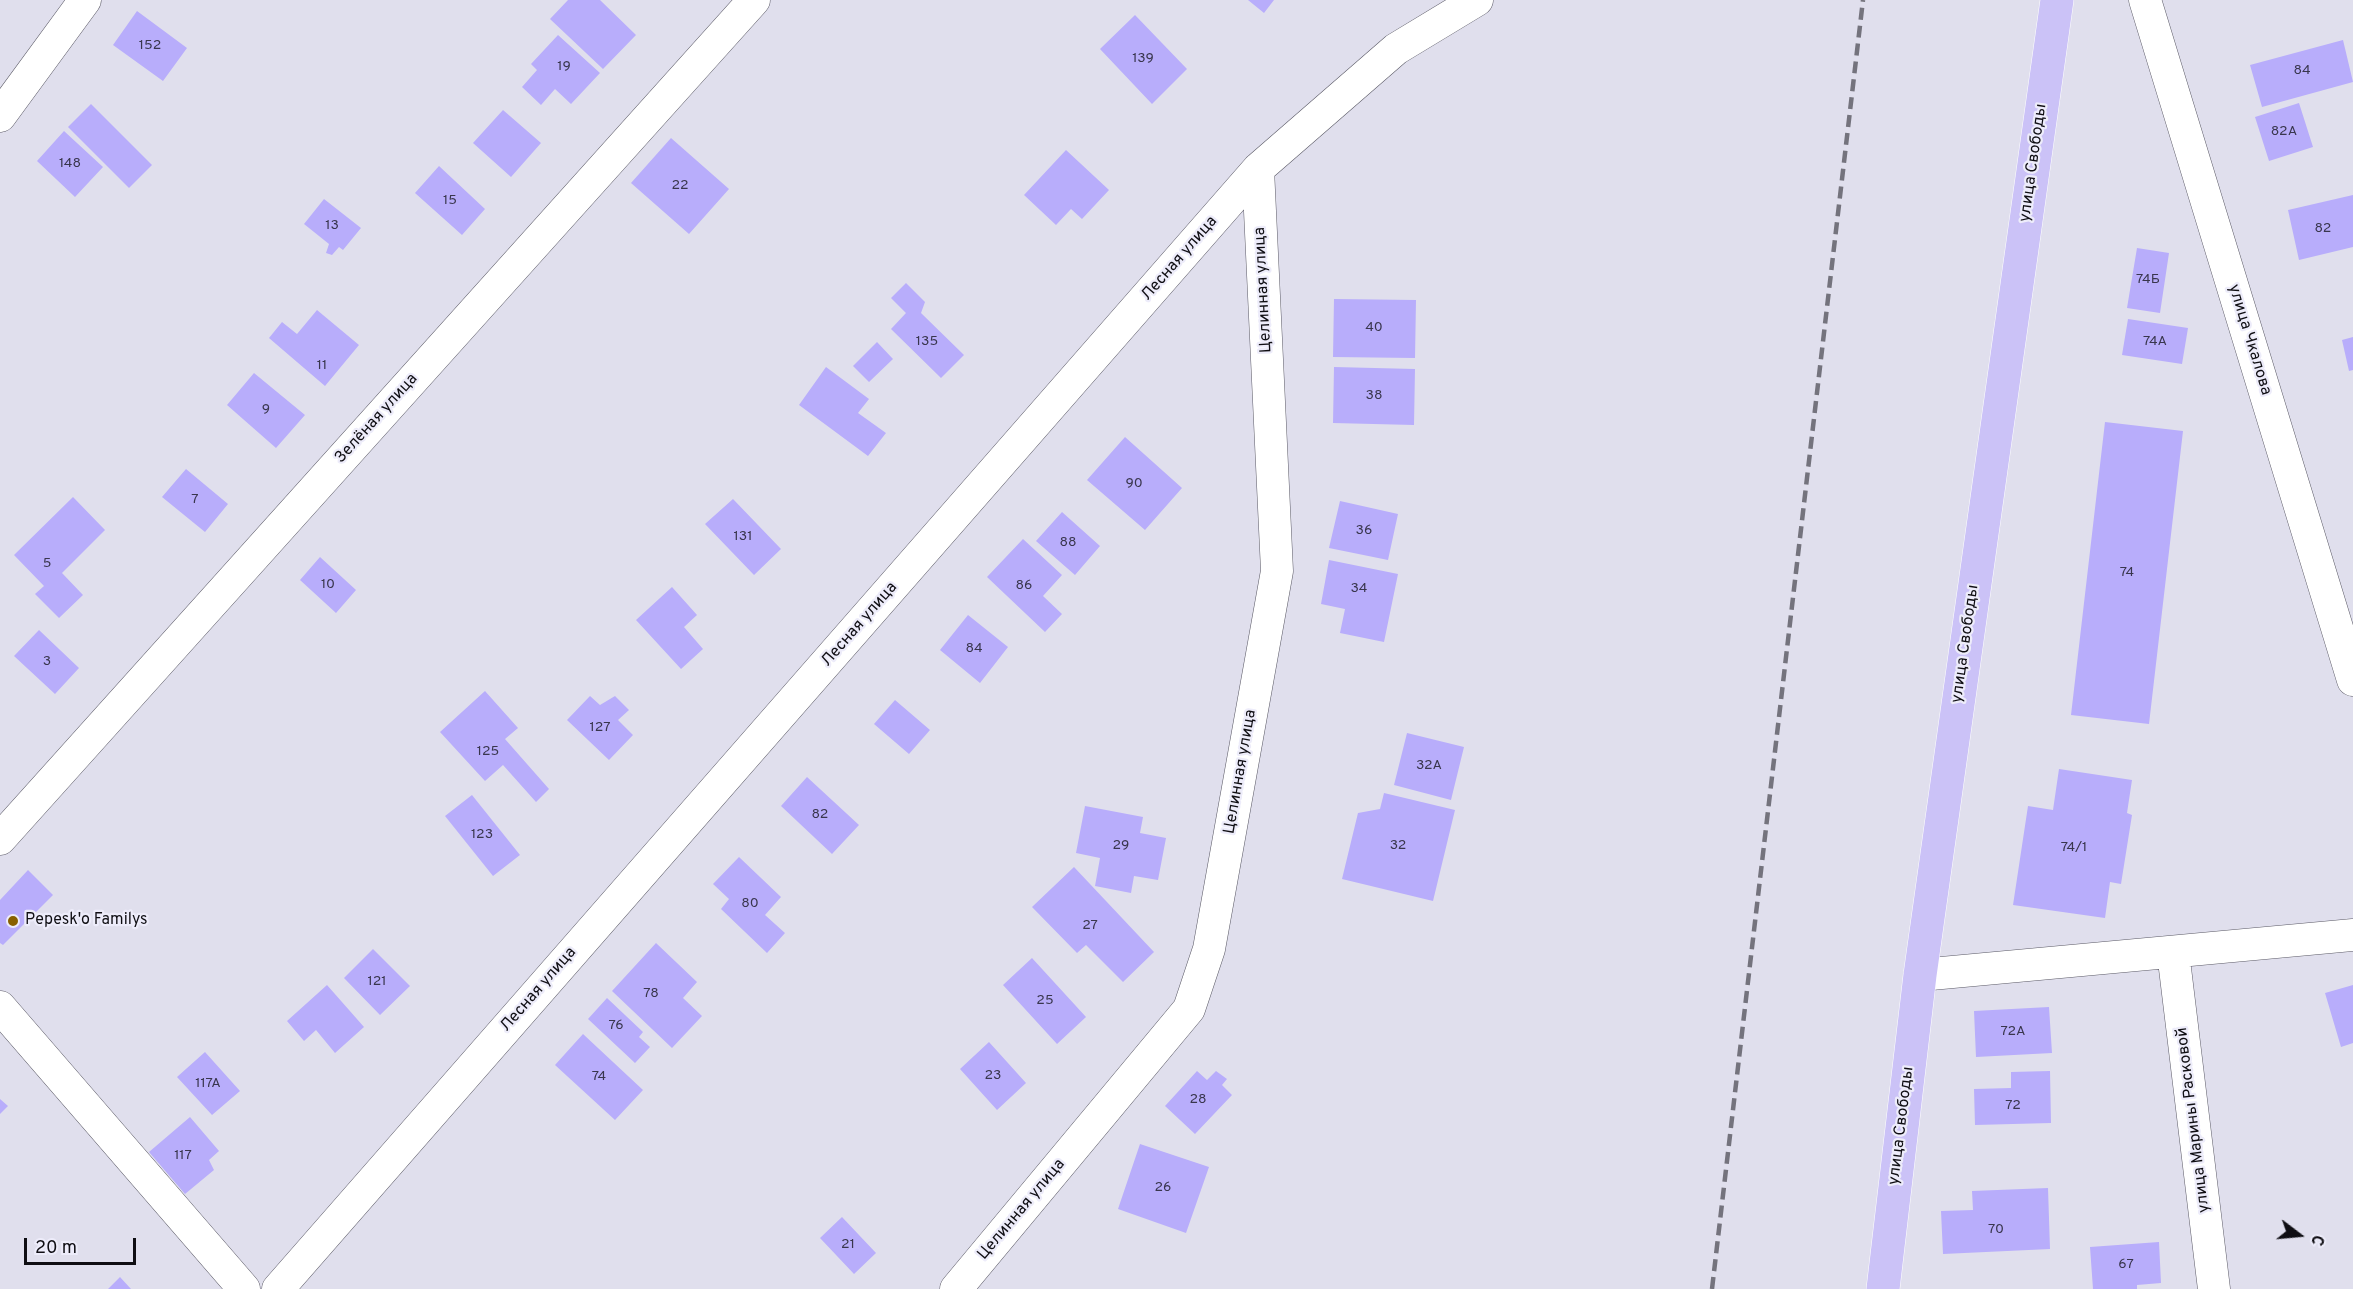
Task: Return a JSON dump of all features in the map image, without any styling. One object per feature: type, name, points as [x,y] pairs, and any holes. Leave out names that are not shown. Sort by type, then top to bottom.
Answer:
[{"type":"main road","name":"улица Свободы","points":[[1883,1289],[1920,975],[2057,0]]},
{"type":"street","points":[[0,116],[85,0]]},
{"type":"street","name":"Зелёная улица","points":[[0,839],[754,0]]},
{"type":"street","name":"Лесная улица","points":[[278,1289],[1258,169],[1396,49],[1477,0]]},
{"type":"street","name":"улица Чкалова","points":[[2145,0],[2353,680]]},
{"type":"street","name":"Целинная улица","points":[[956,1289],[1189,1009],[1209,949],[1276,571],[1258,169]]},
{"type":"street","points":[[1920,975],[2353,935]]},
{"type":"street","name":"улица Марины Расковой","points":[[2173,952],[2214,1289]]},
{"type":"street","points":[[0,1007],[244,1289]]},
{"type":"building","points":[[568,0],[600,0],[636,35],[603,69],[550,19]]},
{"type":"building","points":[[1248,0],[1274,0],[1264,13]]},
{"type":"building","points":[[137,11],[187,48],[163,81],[113,45]]},
{"type":"building","points":[[1135,15],[1187,69],[1152,104],[1100,49]]},
{"type":"building","points":[[558,35],[600,73],[571,104],[555,89],[541,105],[522,87],[537,70],[531,64]]},
{"type":"building","points":[[2343,40],[2353,82],[2262,107],[2250,65]]},
{"type":"building","points":[[2299,103],[2313,147],[2269,161],[2255,117]]},
{"type":"building","points":[[91,104],[152,165],[129,188],[68,127]]},
{"type":"building","points":[[503,110],[541,143],[511,177],[473,143]]},
{"type":"building","points":[[64,131],[103,167],[75,197],[37,161]]},
{"type":"building","points":[[671,138],[729,189],[689,234],[631,183]]},
{"type":"building","points":[[1066,150],[1109,190],[1082,219],[1071,209],[1056,225],[1024,195]]},
{"type":"building","points":[[439,166],[485,209],[462,235],[415,193]]},
{"type":"building","points":[[2353,195],[2353,247],[2299,260],[2288,210]]},
{"type":"building","points":[[324,199],[361,228],[343,250],[339,247],[332,255],[326,253],[329,244],[304,224]]},
{"type":"building","points":[[2137,248],[2169,253],[2160,313],[2127,308]]},
{"type":"building","points":[[906,283],[925,302],[921,313],[964,355],[941,378],[891,329],[906,313],[891,298]]},
{"type":"building","points":[[1334,299],[1416,300],[1415,358],[1333,357]]},
{"type":"building","points":[[317,310],[359,345],[325,386],[269,338],[282,322],[297,334]]},
{"type":"building","points":[[2128,319],[2188,328],[2182,364],[2122,355]]},
{"type":"building","points":[[2353,337],[2353,370],[2349,371],[2342,340]]},
{"type":"building","points":[[877,342],[893,359],[869,382],[853,366]]},
{"type":"building","points":[[826,367],[869,399],[858,413],[886,433],[868,456],[799,405]]},
{"type":"building","points":[[1334,367],[1415,369],[1414,425],[1333,423]]},
{"type":"building","points":[[254,373],[305,415],[276,448],[227,405]]},
{"type":"building","points":[[2105,422],[2183,431],[2149,724],[2071,715]]},
{"type":"building","points":[[1125,437],[1182,488],[1145,530],[1087,480]]},
{"type":"building","points":[[186,469],[228,504],[205,532],[162,497]]},
{"type":"building","points":[[73,497],[105,530],[62,573],[83,595],[59,618],[35,594],[44,586],[14,555]]},
{"type":"building","points":[[733,499],[781,549],[754,575],[705,524]]},
{"type":"building","points":[[1340,501],[1398,514],[1388,560],[1329,548]]},
{"type":"building","points":[[1062,512],[1100,546],[1075,575],[1036,541]]},
{"type":"building","points":[[1023,539],[1062,575],[1043,596],[1062,614],[1045,632],[987,577]]},
{"type":"building","points":[[320,557],[356,590],[336,613],[300,580]]},
{"type":"building","points":[[1329,560],[1398,574],[1384,642],[1340,633],[1345,609],[1321,604]]},
{"type":"building","points":[[672,587],[697,615],[684,627],[703,649],[681,669],[636,620]]},
{"type":"building","points":[[968,615],[1008,647],[980,683],[940,650]]},
{"type":"building","points":[[39,630],[79,668],[55,694],[14,656]]},
{"type":"building","points":[[485,691],[518,728],[505,739],[549,789],[536,802],[503,765],[485,781],[440,732]]},
{"type":"building","points":[[590,696],[600,705],[615,696],[629,710],[618,720],[633,735],[609,760],[567,720]]},
{"type":"building","points":[[895,700],[930,730],[909,754],[874,724]]},
{"type":"building","points":[[1407,733],[1464,747],[1451,800],[1394,785]]},
{"type":"building","points":[[2059,769],[2132,780],[2127,813],[2132,815],[2121,884],[2110,882],[2105,918],[2013,905],[2028,806],[2053,810]]},
{"type":"building","points":[[807,777],[859,825],[832,854],[781,806]]},
{"type":"building","points":[[1384,793],[1455,810],[1433,901],[1342,879],[1358,813],[1380,809]]},
{"type":"building","points":[[472,795],[520,855],[493,876],[445,816]]},
{"type":"building","points":[[1085,806],[1143,817],[1140,833],[1166,838],[1158,880],[1134,876],[1131,893],[1095,886],[1100,858],[1076,853]]},
{"type":"building","points":[[739,857],[781,897],[765,915],[785,933],[767,953],[721,909],[729,899],[713,884]]},
{"type":"building","points":[[1074,867],[1154,952],[1123,982],[1086,945],[1077,953],[1032,907]]},
{"type":"building","name":"Pepesk'o Familys","points":[[28,870],[53,895],[3,945],[0,943],[0,900]]},
{"type":"building","points":[[656,943],[697,982],[683,998],[702,1016],[672,1048],[612,991]]},
{"type":"building","points":[[373,949],[410,986],[380,1015],[344,978]]},
{"type":"building","points":[[1032,958],[1086,1017],[1057,1044],[1003,985]]},
{"type":"building","points":[[327,985],[364,1027],[335,1053],[316,1030],[304,1041],[287,1021]]},
{"type":"building","points":[[2353,985],[2353,1043],[2341,1047],[2325,993]]},
{"type":"building","points":[[607,998],[643,1032],[639,1037],[650,1047],[635,1063],[588,1019]]},
{"type":"building","points":[[2049,1007],[2052,1053],[1976,1057],[1974,1011]]},
{"type":"building","points":[[583,1034],[643,1090],[615,1120],[555,1065]]},
{"type":"building","points":[[989,1042],[1026,1083],[997,1110],[960,1069]]},
{"type":"building","points":[[205,1052],[240,1091],[212,1115],[177,1077]]},
{"type":"building","points":[[1197,1071],[1207,1080],[1216,1071],[1227,1079],[1222,1085],[1232,1095],[1195,1134],[1165,1106]]},
{"type":"building","points":[[2050,1071],[2051,1123],[1975,1125],[1974,1089],[2011,1088],[2011,1072]]},
{"type":"building","points":[[0,1099],[8,1106],[0,1114]]},
{"type":"building","points":[[190,1117],[219,1151],[209,1160],[214,1170],[185,1194],[149,1152]]},
{"type":"building","points":[[1140,1144],[1209,1167],[1186,1233],[1118,1209]]},
{"type":"building","points":[[2048,1188],[2050,1249],[1943,1254],[1941,1211],[1973,1210],[1972,1191]]},
{"type":"building","points":[[842,1217],[876,1253],[854,1274],[820,1238]]},
{"type":"building","points":[[2159,1242],[2161,1283],[2137,1285],[2137,1289],[2093,1289],[2090,1247]]},
{"type":"building","points":[[120,1277],[131,1289],[108,1289]]},
{"type":"railway","points":[[1712,1289],[1863,0]]},
{"type":"place","name":"Pepesk'o Familys","points":[[13,921]]}]
